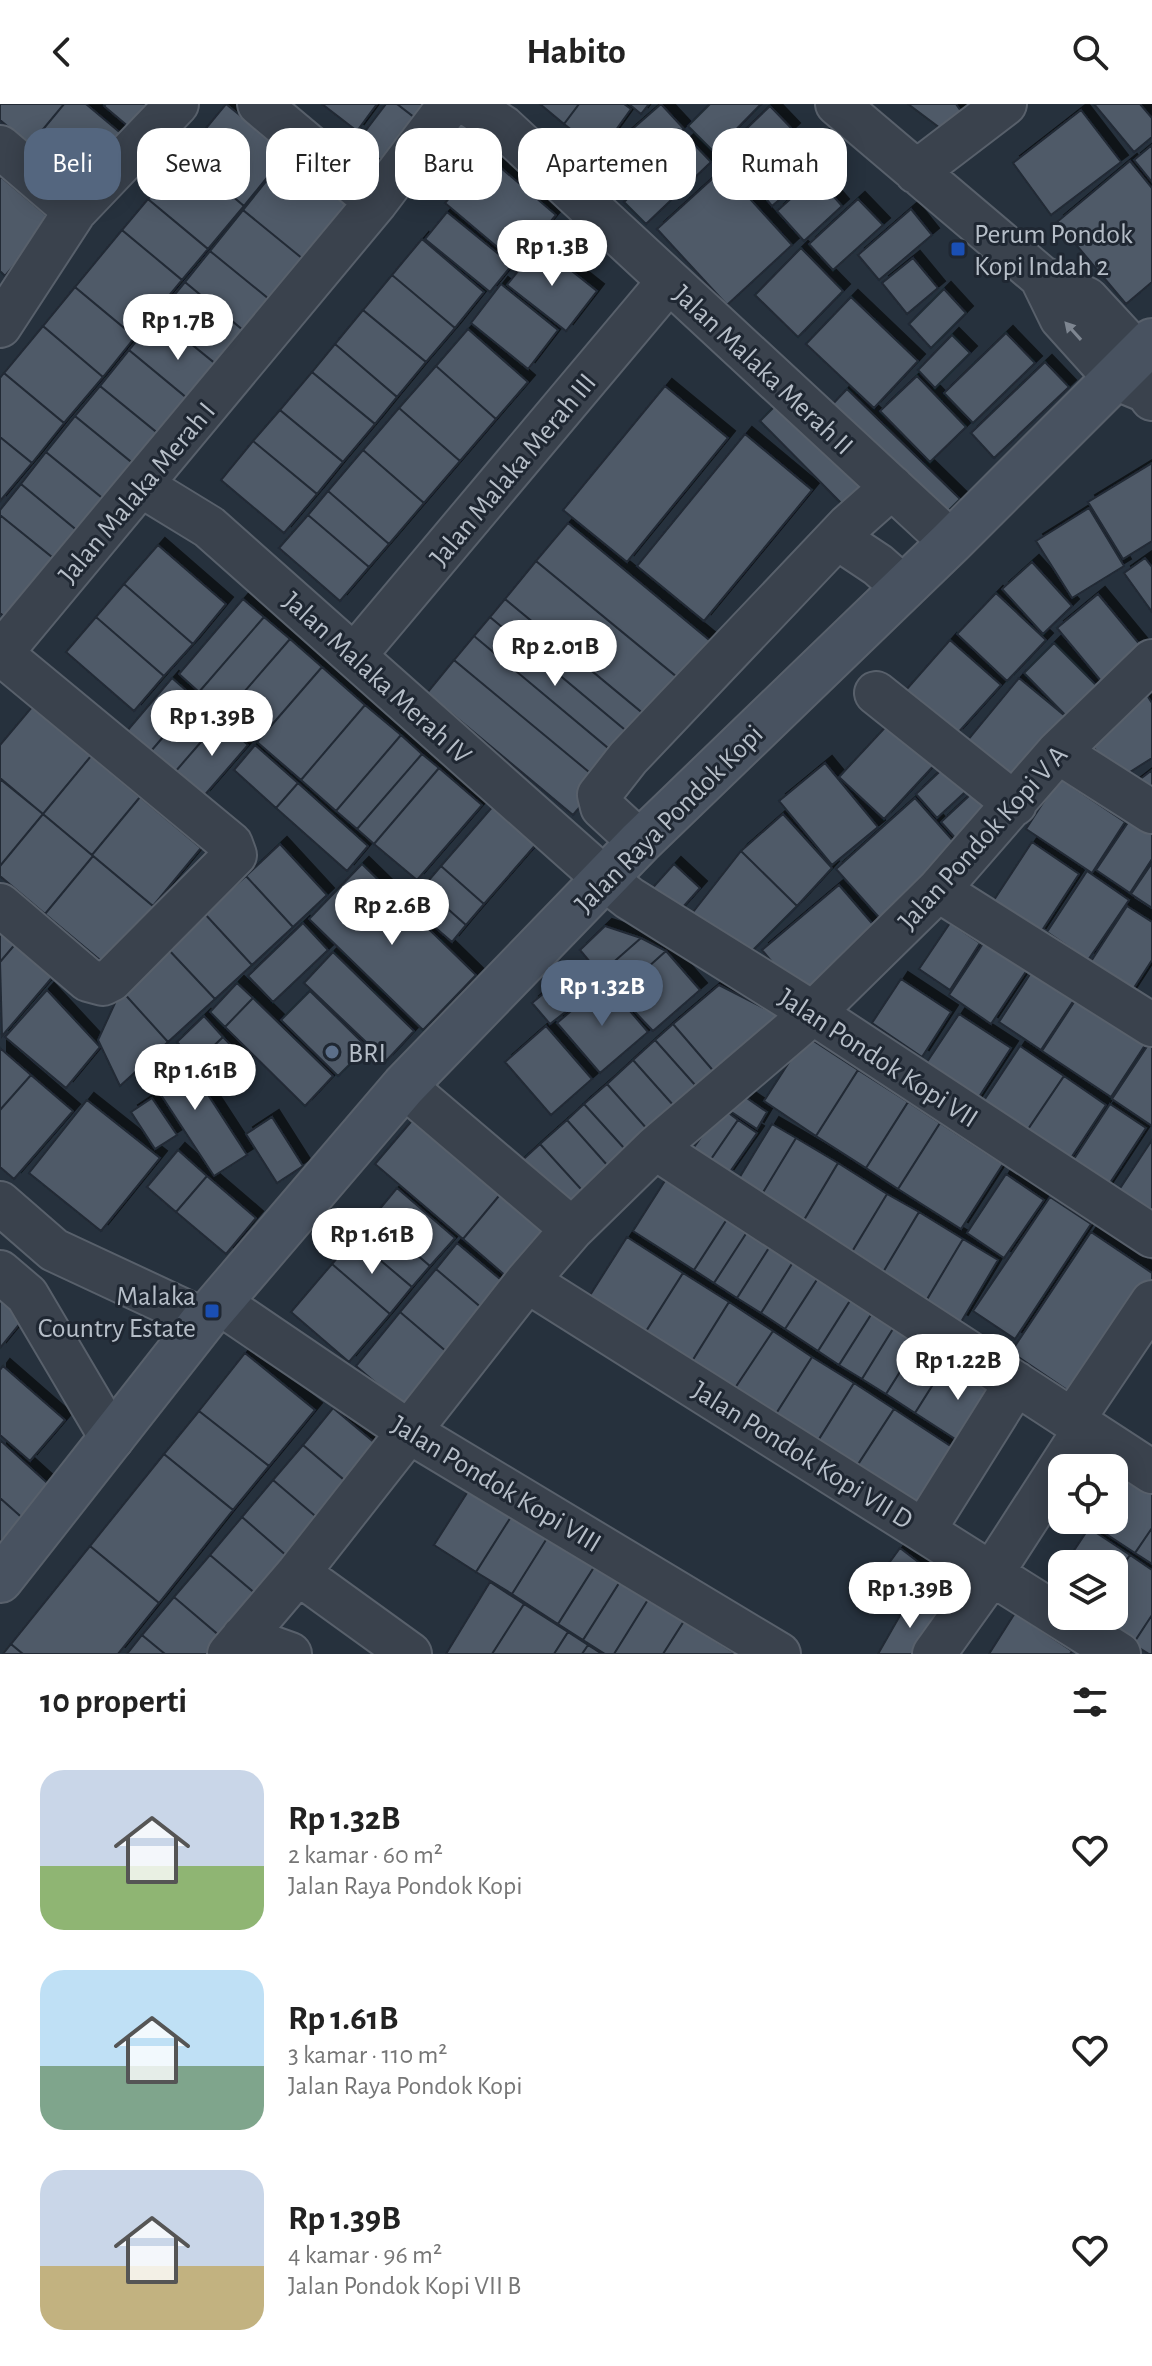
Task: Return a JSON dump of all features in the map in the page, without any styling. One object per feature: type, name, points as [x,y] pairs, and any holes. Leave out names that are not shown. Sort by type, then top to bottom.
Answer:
[{"type":"main road","name":"Jalan Raya Pondok Kopi","points":[[0,1580],[212,1312],[404,1086],[640,842],[951,542],[1141,373]]},
{"type":"street","points":[[0,326],[75,211],[177,104]]},
{"type":"street","points":[[259,104],[376,202]]},
{"type":"street","name":"Jalan Malaka Merah I","points":[[0,653],[376,202],[450,104]]},
{"type":"street","name":"Jalan Malaka Merah II","points":[[468,104],[503,127],[951,542]]},
{"type":"street","points":[[837,104],[1041,277],[1087,299],[1141,373]]},
{"type":"street","points":[[916,172],[1005,104]]},
{"type":"street","points":[[0,147],[75,211]]},
{"type":"street","name":"Jalan Malaka Merah III","points":[[354,656],[669,281]]},
{"type":"street","name":"Jalan Malaka Merah IV","points":[[142,486],[209,527],[605,879]]},
{"type":"street","points":[[640,842],[602,807],[599,795],[628,758],[839,539],[848,526],[892,487]]},
{"type":"street","points":[[839,539],[878,565],[904,588]]},
{"type":"street","points":[[0,653],[231,844],[235,855],[111,980],[103,984],[88,980],[0,905]]},
{"type":"street","name":"Jalan Pondok Kopi V A","points":[[236,1646],[298,1573],[527,1281],[572,1229],[655,1148],[813,1013],[938,890],[1058,752],[1152,661]]},
{"type":"street","points":[[876,693],[1015,804]]},
{"type":"street","points":[[1058,752],[1152,812]]},
{"type":"street","name":"Jalan Pondok Kopi VII","points":[[605,879],[644,908],[813,1013],[1152,1236]]},
{"type":"street","points":[[938,890],[1152,1025]]},
{"type":"street","points":[[404,1086],[572,1229]]},
{"type":"street","points":[[655,1148],[1152,1472]]},
{"type":"street","name":"Jalan Pondok Kopi VIII","points":[[0,1203],[60,1251],[212,1312],[757,1648]]},
{"type":"street","points":[[60,1251],[15,1287],[112,1439]]},
{"type":"street","name":"Jalan Pondok Kopi VII D","points":[[527,1281],[1119,1654]]},
{"type":"street","points":[[934,1654],[992,1573],[1152,1302]]},
{"type":"street","points":[[924,1530],[1016,1383]]},
{"type":"street","points":[[298,1573],[410,1654]]},
{"type":"street","points":[[236,1646],[290,1654]]},
{"type":"building","points":[[0,104],[64,104],[44,128],[24,128],[24,140],[0,120]]},
{"type":"building","points":[[64,104],[86,104],[115,128],[44,128]]},
{"type":"building","points":[[160,104],[137,128],[136,133],[104,106]]},
{"type":"building","points":[[226,104],[266,136],[266,179],[250,199],[250,128],[206,128]]},
{"type":"building","points":[[322,104],[377,104],[359,128],[353,128]]},
{"type":"building","points":[[386,104],[397,104],[419,121],[414,128],[395,128],[395,152],[386,164],[379,159],[379,128],[368,128]]},
{"type":"building","points":[[397,104],[432,104],[419,121]]},
{"type":"building","points":[[540,104],[579,104],[564,124]]},
{"type":"building","points":[[579,104],[624,104],[631,109],[617,128],[569,128],[564,124]]},
{"type":"building","points":[[629,104],[649,104],[641,114]]},
{"type":"building","points":[[661,104],[683,128],[634,128]]},
{"type":"building","points":[[710,104],[761,104],[738,128],[712,128],[712,150],[696,134],[696,128],[688,126]]},
{"type":"building","points":[[908,104],[956,104],[965,117],[944,131]]},
{"type":"building","points":[[1094,104],[1140,104],[1152,118],[1152,137],[1134,152]]},
{"type":"building","points":[[770,106],[791,128],[747,128]]},
{"type":"building","points":[[1081,110],[1121,162],[1051,215],[1013,163]]},
{"type":"building","points":[[1152,145],[1152,182],[1134,160]]},
{"type":"building","points":[[696,146],[711,162],[696,176]]},
{"type":"building","points":[[1130,161],[1152,188],[1152,282],[1126,304],[1057,222]]},
{"type":"building","points":[[502,169],[518,182],[518,200],[538,200],[556,215],[516,263],[445,203],[448,200],[502,200]]},
{"type":"building","points":[[0,176],[24,196],[24,200],[28,200],[52,220],[5,276],[0,271]]},
{"type":"building","points":[[712,179],[712,200],[751,200],[792,245],[727,305],[657,229],[689,200],[696,200],[696,194]]},
{"type":"building","points":[[266,181],[266,200],[344,200],[358,212],[314,268],[243,210]]},
{"type":"building","points":[[858,199],[883,225],[833,270],[809,244]]},
{"type":"building","points":[[149,200],[237,200],[244,206],[208,249]]},
{"type":"building","points":[[149,200],[208,249],[182,280],[122,230]]},
{"type":"building","points":[[626,200],[671,200],[646,224],[624,202]]},
{"type":"building","points":[[789,200],[837,200],[842,206],[804,241],[777,211]]},
{"type":"building","points":[[911,209],[932,235],[879,280],[858,255]]},
{"type":"building","points":[[243,210],[314,268],[280,308],[210,251]]},
{"type":"building","points":[[447,212],[512,265],[490,292],[425,239]]},
{"type":"building","points":[[122,230],[182,280],[135,337],[75,287]]},
{"type":"building","points":[[422,239],[484,292],[455,328],[392,275]]},
{"type":"building","points":[[539,245],[597,291],[566,331],[507,285]]},
{"type":"building","points":[[801,248],[843,291],[798,337],[755,295]]},
{"type":"building","points":[[210,251],[280,308],[255,340],[185,282]]},
{"type":"building","points":[[913,258],[938,288],[907,314],[882,283]]},
{"type":"building","points":[[392,275],[455,328],[426,362],[363,310]]},
{"type":"building","points":[[185,282],[255,340],[228,374],[157,316]]},
{"type":"building","points":[[501,284],[558,330],[528,369],[471,323]]},
{"type":"building","points":[[75,287],[135,337],[103,377],[43,326]]},
{"type":"building","points":[[944,289],[966,313],[931,348],[909,324]]},
{"type":"building","points":[[851,297],[918,361],[874,408],[806,344]]},
{"type":"building","points":[[363,310],[426,362],[397,397],[335,344]]},
{"type":"building","points":[[157,316],[228,374],[199,408],[129,350]]},
{"type":"building","points":[[43,326],[103,377],[64,423],[4,373]]},
{"type":"building","points":[[468,329],[528,382],[496,419],[436,366]]},
{"type":"building","points":[[1006,333],[1035,363],[973,423],[944,393]]},
{"type":"building","points":[[952,335],[970,353],[935,388],[918,370]]},
{"type":"building","points":[[335,344],[397,397],[375,424],[312,372]]},
{"type":"building","points":[[129,350],[199,408],[171,444],[100,386]]},
{"type":"building","points":[[1045,362],[1069,387],[994,458],[971,433]]},
{"type":"building","points":[[436,366],[496,419],[460,461],[399,408]]},
{"type":"building","points":[[312,372],[375,424],[343,462],[280,410]]},
{"type":"building","points":[[4,373],[64,423],[32,463],[0,437],[0,378]]},
{"type":"building","points":[[917,376],[966,427],[930,462],[880,411]]},
{"type":"building","points":[[100,386],[171,444],[146,474],[75,416]]},
{"type":"building","points":[[665,386],[728,438],[627,562],[563,510]]},
{"type":"building","points":[[847,389],[960,499],[942,517],[830,407]]},
{"type":"building","points":[[779,402],[866,488],[846,508],[760,421]]},
{"type":"building","points":[[399,408],[460,461],[424,503],[363,450]]},
{"type":"building","points":[[280,410],[343,462],[317,494],[253,441]]},
{"type":"building","points":[[75,416],[146,474],[117,510],[46,452]]},
{"type":"building","points":[[745,434],[812,490],[704,621],[637,566]]},
{"type":"building","points":[[0,437],[32,463],[0,501]]},
{"type":"building","points":[[253,441],[317,494],[284,533],[221,480]]},
{"type":"building","points":[[363,450],[424,503],[389,544],[328,491]]},
{"type":"building","points":[[46,452],[117,510],[91,542],[21,484]]},
{"type":"building","points":[[1152,463],[1152,541],[1123,559],[1088,502]]},
{"type":"building","points":[[21,484],[91,542],[68,570],[0,515],[0,510]]},
{"type":"building","points":[[328,491],[389,544],[369,567],[308,515]]},
{"type":"building","points":[[1089,508],[1124,566],[1072,598],[1036,541]]},
{"type":"building","points":[[0,515],[68,570],[20,630],[0,613]]},
{"type":"building","points":[[308,515],[369,567],[340,601],[279,548]]},
{"type":"building","points":[[568,523],[714,644],[683,682],[536,561]]},
{"type":"building","points":[[158,545],[226,604],[193,644],[124,584]]},
{"type":"building","points":[[1145,558],[1152,567],[1152,612],[1124,573]]},
{"type":"building","points":[[536,561],[683,682],[651,720],[505,599]]},
{"type":"building","points":[[1032,562],[1072,606],[1043,634],[1002,589]]},
{"type":"building","points":[[124,584],[193,644],[164,676],[96,617]]},
{"type":"building","points":[[996,593],[1046,640],[1007,681],[957,634]]},
{"type":"building","points":[[1098,594],[1151,658],[1111,693],[1057,628]]},
{"type":"building","points":[[243,599],[264,617],[199,692],[179,674]]},
{"type":"building","points":[[505,599],[651,720],[636,739],[490,617]]},
{"type":"building","points":[[96,617],[164,676],[134,711],[66,652]]},
{"type":"building","points":[[264,617],[290,639],[225,714],[199,692]]},
{"type":"building","points":[[490,617],[636,739],[620,758],[474,636]]},
{"type":"building","points":[[474,636],[620,758],[601,782],[454,660]]},
{"type":"building","points":[[290,639],[322,667],[257,742],[225,714]]},
{"type":"building","points":[[950,640],[1001,685],[956,735],[906,690]]},
{"type":"building","points":[[1054,643],[1108,697],[1077,727],[1024,673]]},
{"type":"building","points":[[454,660],[601,782],[573,815],[427,693]]},
{"type":"building","points":[[322,667],[365,705],[301,780],[257,742]]},
{"type":"building","points":[[172,678],[196,699],[151,751],[127,731]]},
{"type":"building","points":[[1019,678],[1076,725],[1020,794],[962,747]]},
{"type":"building","points":[[1143,689],[1152,703],[1152,758],[1119,779],[1090,743]]},
{"type":"building","points":[[196,699],[220,720],[175,772],[151,751]]},
{"type":"building","points":[[365,705],[401,735],[336,811],[301,780]]},
{"type":"building","points":[[32,707],[91,756],[43,814],[0,778],[0,745]]},
{"type":"building","points":[[220,720],[248,745],[203,797],[175,772]]},
{"type":"building","points":[[892,720],[937,762],[884,819],[839,777]]},
{"type":"building","points":[[401,735],[422,754],[357,829],[336,811]]},
{"type":"building","points":[[255,745],[298,783],[276,808],[234,770]]},
{"type":"building","points":[[422,754],[439,768],[374,844],[357,829]]},
{"type":"building","points":[[91,756],[140,797],[92,855],[43,814]]},
{"type":"building","points":[[954,758],[976,782],[937,818],[916,794]]},
{"type":"building","points":[[825,763],[878,827],[832,865],[779,801]]},
{"type":"building","points":[[439,768],[482,805],[417,880],[374,844]]},
{"type":"building","points":[[1152,770],[1152,798],[1130,787]]},
{"type":"building","points":[[1059,778],[1125,822],[1092,873],[1026,829]]},
{"type":"building","points":[[0,779],[43,814],[0,866]]},
{"type":"building","points":[[984,782],[1008,809],[965,849],[941,822]]},
{"type":"building","points":[[298,783],[368,846],[347,871],[276,808]]},
{"type":"building","points":[[140,797],[201,848],[153,906],[92,855]]},
{"type":"building","points":[[915,798],[963,852],[884,923],[836,869]]},
{"type":"building","points":[[494,805],[538,842],[484,904],[441,866]]},
{"type":"building","points":[[43,814],[93,856],[45,914],[0,876],[0,866]]},
{"type":"building","points":[[783,814],[832,868],[797,906],[741,851]]},
{"type":"building","points":[[1131,818],[1152,833],[1152,859],[1130,893],[1096,870]]},
{"type":"building","points":[[1032,842],[1079,874],[1039,935],[992,903]]},
{"type":"building","points":[[280,844],[327,895],[293,927],[246,876]]},
{"type":"building","points":[[741,851],[797,906],[745,958],[690,916]]},
{"type":"building","points":[[93,856],[154,907],[106,965],[45,914]]},
{"type":"building","points":[[1152,863],[1152,908],[1131,894]]},
{"type":"building","points":[[362,864],[476,975],[423,1030],[309,919]]},
{"type":"building","points":[[674,864],[700,888],[674,917],[648,893]]},
{"type":"building","points":[[441,866],[484,904],[466,925],[423,887]]},
{"type":"building","points":[[1087,871],[1129,900],[1088,960],[1047,932]]},
{"type":"building","points":[[246,876],[293,927],[252,965],[204,913]]},
{"type":"building","points":[[839,885],[883,936],[805,1002],[762,950]]},
{"type":"building","points":[[423,887],[466,925],[452,942],[408,904]]},
{"type":"building","points":[[1127,906],[1152,922],[1152,960],[1128,997],[1086,969]]},
{"type":"building","points":[[204,913],[252,965],[215,999],[167,948]]},
{"type":"building","points":[[303,923],[328,950],[273,1002],[248,976]]},
{"type":"building","points":[[950,923],[980,943],[950,990],[919,969]]},
{"type":"building","points":[[605,926],[641,938],[600,974],[580,950]]},
{"type":"building","points":[[0,927],[17,942],[0,962]]},
{"type":"building","points":[[992,930],[1035,958],[991,1024],[949,995]]},
{"type":"building","points":[[641,938],[666,951],[618,994],[600,974]]},
{"type":"building","points":[[17,942],[55,974],[2,1036],[0,962]]},
{"type":"building","points":[[167,948],[215,999],[168,1042],[121,990]]},
{"type":"building","points":[[666,951],[700,990],[653,1031],[618,994]]},
{"type":"building","points":[[333,952],[414,1031],[386,1061],[304,983]]},
{"type":"building","points":[[1036,965],[1078,994],[1041,1050],[999,1022]]},
{"type":"building","points":[[901,979],[951,1012],[922,1057],[872,1023]]},
{"type":"building","points":[[605,982],[648,1032],[600,1073],[557,1023]]},
{"type":"building","points":[[237,983],[253,998],[225,1027],[210,1012]]},
{"type":"building","points":[[555,984],[573,1006],[550,1024],[532,1003]]},
{"type":"building","points":[[719,985],[791,1022],[722,1081],[673,1024]]},
{"type":"building","points":[[47,990],[100,1047],[66,1088],[5,1037]]},
{"type":"building","points":[[121,990],[168,1042],[120,1086],[98,1040]]},
{"type":"building","points":[[1082,990],[1151,1036],[1111,1097],[1042,1051]]},
{"type":"building","points":[[310,991],[367,1047],[338,1076],[281,1020]]},
{"type":"building","points":[[253,998],[333,1076],[305,1106],[225,1027]]},
{"type":"building","points":[[959,1014],[1011,1048],[975,1103],[923,1068]]},
{"type":"building","points":[[204,1016],[223,1037],[196,1063],[177,1042]]},
{"type":"building","points":[[673,1024],[722,1081],[704,1095],[655,1040]]},
{"type":"building","points":[[546,1026],[592,1079],[551,1115],[505,1062]]},
{"type":"building","points":[[806,1036],[858,1070],[816,1136],[764,1101]]},
{"type":"building","points":[[223,1037],[247,1062],[219,1088],[196,1063]]},
{"type":"building","points":[[1152,1039],[1152,1126],[1112,1099]]},
{"type":"building","points":[[655,1040],[704,1095],[682,1115],[633,1060]]},
{"type":"building","points":[[1020,1046],[1064,1076],[1022,1138],[979,1108]]},
{"type":"building","points":[[177,1047],[247,1155],[214,1176],[144,1069]]},
{"type":"building","points":[[0,1048],[31,1075],[0,1110]]},
{"type":"building","points":[[633,1060],[682,1115],[656,1139],[607,1084]]},
{"type":"building","points":[[858,1070],[908,1102],[866,1168],[816,1136]]},
{"type":"building","points":[[31,1075],[73,1111],[14,1179],[0,1167],[0,1110]]},
{"type":"building","points":[[1064,1076],[1106,1105],[1065,1167],[1022,1138]]},
{"type":"building","points":[[607,1084],[656,1139],[634,1159],[584,1104]]},
{"type":"building","points":[[741,1094],[767,1112],[757,1129],[730,1111]]},
{"type":"building","points":[[152,1098],[177,1135],[155,1149],[131,1112]]},
{"type":"building","points":[[87,1100],[160,1158],[101,1231],[29,1173]]},
{"type":"building","points":[[908,1102],[940,1123],[898,1189],[866,1168]]},
{"type":"building","points":[[584,1104],[634,1159],[616,1175],[567,1120]]},
{"type":"building","points":[[1110,1104],[1146,1128],[1104,1192],[1068,1168]]},
{"type":"building","points":[[722,1108],[738,1120],[709,1162],[692,1150]]},
{"type":"building","points":[[421,1110],[508,1185],[463,1239],[375,1164]]},
{"type":"building","points":[[272,1117],[303,1166],[277,1183],[246,1134]]},
{"type":"building","points":[[567,1120],[616,1175],[590,1199],[540,1144]]},
{"type":"building","points":[[738,1120],[757,1133],[727,1176],[709,1162]]},
{"type":"building","points":[[940,1123],[1003,1164],[961,1229],[898,1189]]},
{"type":"building","points":[[772,1124],[796,1138],[759,1199],[735,1185]]},
{"type":"building","points":[[796,1138],[838,1163],[801,1225],[759,1199]]},
{"type":"building","points":[[1152,1140],[1152,1216],[1117,1193]]},
{"type":"building","points":[[540,1144],[590,1199],[566,1220],[516,1166]]},
{"type":"building","points":[[178,1150],[207,1176],[176,1212],[147,1187]]},
{"type":"building","points":[[838,1163],[887,1194],[850,1255],[801,1225]]},
{"type":"building","points":[[1006,1174],[1044,1200],[1004,1258],[967,1233]]},
{"type":"building","points":[[207,1176],[256,1218],[226,1254],[176,1212]]},
{"type":"building","points":[[668,1176],[729,1216],[694,1270],[633,1231]]},
{"type":"building","points":[[508,1185],[560,1230],[515,1284],[463,1239]]},
{"type":"building","points":[[397,1188],[455,1238],[430,1266],[373,1217]]},
{"type":"building","points":[[887,1194],[919,1212],[882,1274],[850,1255]]},
{"type":"building","points":[[1050,1197],[1091,1224],[1015,1339],[973,1311]]},
{"type":"building","points":[[919,1212],[963,1239],[926,1301],[882,1274]]},
{"type":"building","points":[[729,1216],[749,1229],[714,1283],[694,1270]]},
{"type":"building","points":[[373,1217],[430,1266],[412,1287],[354,1238]]},
{"type":"building","points":[[749,1229],[772,1243],[737,1298],[714,1283]]},
{"type":"building","points":[[1091,1232],[1152,1273],[1152,1282],[1076,1396],[1011,1352]]},
{"type":"building","points":[[627,1237],[683,1273],[643,1336],[587,1300]]},
{"type":"building","points":[[354,1238],[412,1287],[390,1314],[332,1264]]},
{"type":"building","points":[[963,1239],[998,1260],[961,1322],[926,1301]]},
{"type":"building","points":[[457,1243],[512,1289],[490,1315],[436,1269]]},
{"type":"building","points":[[772,1243],[795,1259],[761,1313],[737,1298]]},
{"type":"building","points":[[795,1259],[820,1275],[785,1329],[761,1313]]},
{"type":"building","points":[[332,1264],[390,1314],[349,1362],[291,1312]]},
{"type":"building","points":[[436,1269],[490,1315],[454,1358],[400,1312]]},
{"type":"building","points":[[683,1273],[729,1302],[689,1366],[643,1336]]},
{"type":"building","points":[[820,1275],[853,1296],[818,1351],[785,1329]]},
{"type":"building","points":[[0,1284],[31,1310],[0,1348]]},
{"type":"building","points":[[853,1296],[874,1310],[839,1365],[818,1351]]},
{"type":"building","points":[[729,1302],[773,1331],[731,1394],[689,1366]]},
{"type":"building","points":[[874,1310],[896,1324],[862,1379],[839,1365]]},
{"type":"building","points":[[400,1312],[454,1358],[409,1411],[356,1366]]},
{"type":"building","points":[[896,1324],[920,1340],[886,1394],[862,1379]]},
{"type":"building","points":[[773,1331],[812,1357],[772,1420],[731,1394]]},
{"type":"building","points":[[920,1340],[949,1359],[915,1413],[886,1394]]},
{"type":"building","points":[[245,1353],[315,1410],[269,1466],[199,1411]]},
{"type":"building","points":[[812,1357],[854,1383],[814,1447],[772,1420]]},
{"type":"building","points":[[949,1359],[1001,1392],[966,1446],[915,1413]]},
{"type":"building","points":[[3,1366],[65,1420],[30,1461],[0,1435],[0,1370]]},
{"type":"building","points":[[854,1383],[894,1409],[853,1472],[814,1447]]},
{"type":"building","points":[[333,1408],[388,1454],[356,1490],[303,1445]]},
{"type":"building","points":[[894,1409],[961,1453],[920,1516],[853,1472]]},
{"type":"building","points":[[199,1411],[269,1466],[233,1510],[164,1454]]},
{"type":"building","points":[[0,1440],[55,1490],[27,1522],[0,1498]]},
{"type":"building","points":[[303,1445],[356,1490],[327,1526],[273,1480]]},
{"type":"building","points":[[164,1454],[233,1510],[159,1603],[90,1546]]},
{"type":"building","points":[[1134,1466],[1152,1478],[1152,1528],[1135,1553],[1106,1534],[1128,1534],[1128,1475]]},
{"type":"building","points":[[273,1480],[327,1526],[295,1563],[242,1517]]},
{"type":"building","points":[[472,1485],[514,1512],[476,1572],[434,1545]]},
{"type":"building","points":[[0,1498],[27,1522],[0,1552]]},
{"type":"building","points":[[514,1512],[549,1535],[512,1594],[476,1572]]},
{"type":"building","points":[[242,1517],[295,1563],[264,1601],[210,1555]]},
{"type":"building","points":[[1152,1528],[1152,1564],[1135,1553]]},
{"type":"building","points":[[1085,1534],[1098,1534],[1122,1550],[1074,1550]]},
{"type":"building","points":[[549,1535],[596,1564],[558,1624],[512,1594]]},
{"type":"building","points":[[90,1546],[159,1603],[118,1654],[23,1654],[11,1644]]},
{"type":"building","points":[[900,1548],[930,1571],[914,1593],[884,1570]]},
{"type":"building","points":[[210,1555],[264,1601],[228,1643],[174,1597]]},
{"type":"building","points":[[1130,1555],[1152,1570],[1152,1615],[1133,1644],[1112,1630],[1128,1630]]},
{"type":"building","points":[[596,1564],[621,1580],[583,1640],[558,1624]]},
{"type":"building","points":[[621,1580],[649,1598],[614,1654],[605,1654],[583,1640]]},
{"type":"building","points":[[490,1582],[524,1604],[492,1654],[446,1654]]},
{"type":"building","points":[[174,1597],[228,1643],[219,1654],[165,1654],[142,1635]]},
{"type":"building","points":[[649,1598],[684,1621],[663,1654],[614,1654]]},
{"type":"building","points":[[910,1598],[938,1614],[916,1654],[878,1654]]},
{"type":"building","points":[[524,1604],[568,1632],[554,1654],[492,1654]]},
{"type":"building","points":[[1015,1613],[1072,1651],[1070,1654],[989,1654]]},
{"type":"building","points":[[1152,1615],[1152,1654],[1149,1654],[1133,1644]]},
{"type":"building","points":[[684,1621],[736,1654],[663,1654]]},
{"type":"building","points":[[568,1632],[588,1645],[582,1654],[554,1654]]},
{"type":"building","points":[[142,1635],[165,1654],[127,1654]]},
{"type":"building","points":[[11,1644],[23,1654],[3,1654]]},
{"type":"building","points":[[588,1645],[602,1654],[582,1654]]},
{"type":"place","name":"Perum Pondok Kopi Indah 2","points":[[958,249]]},
{"type":"place","name":"BRI","points":[[332,1052]]},
{"type":"place","name":"Malaka Country Estate","points":[[212,1311]]}]
